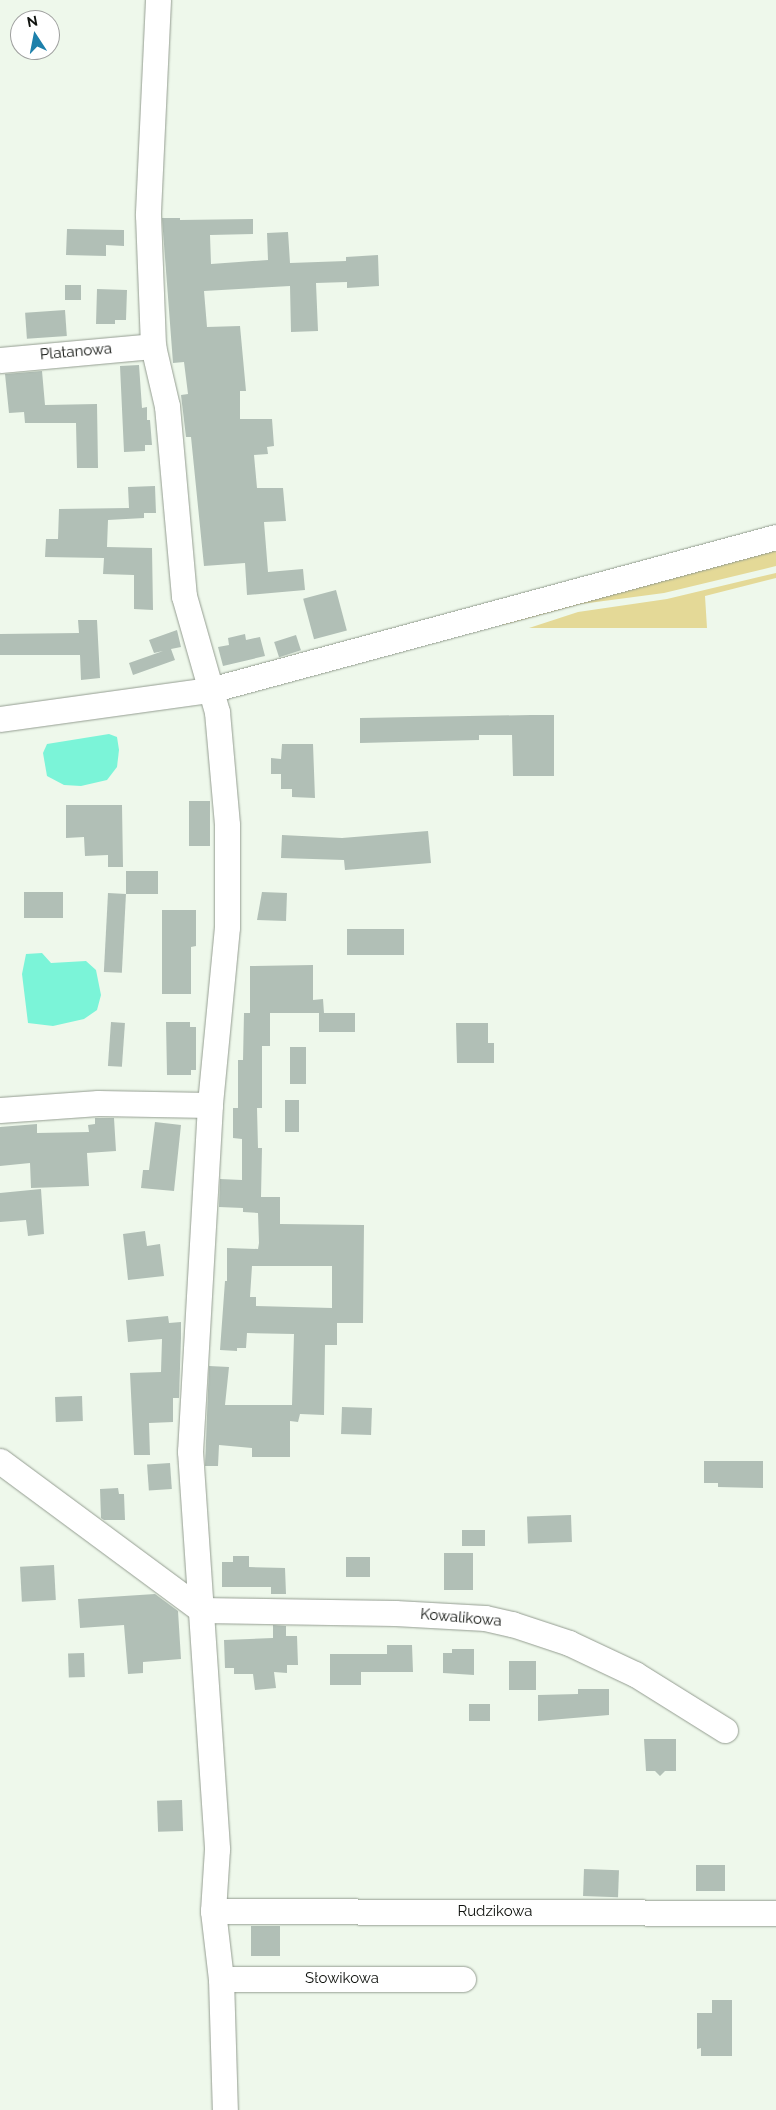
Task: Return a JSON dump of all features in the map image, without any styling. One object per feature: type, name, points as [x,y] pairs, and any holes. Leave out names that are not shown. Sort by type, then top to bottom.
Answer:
[{"type":"street","points":[[158,0],[148,215],[153,346],[167,406],[184,596],[217,712],[227,824],[227,928],[210,1105],[190,1451],[217,1849],[213,1911],[222,1978],[225,2110]]},
{"type":"street","name":"Platanowa","points":[[0,360],[153,346]]},
{"type":"street","points":[[0,719],[210,690],[776,537]]},
{"type":"street","points":[[0,1110],[98,1103],[210,1105]]},
{"type":"street","points":[[0,1461],[201,1610]]},
{"type":"street","name":"Kowalikowa","points":[[201,1610],[395,1613],[484,1618],[512,1624],[569,1643],[636,1674],[725,1730]]},
{"type":"street","name":"Rudzikowa","points":[[213,1911],[776,1913]]},
{"type":"street","name":"Słowikowa","points":[[222,1978],[463,1979]]},
{"type":"shaded area","points":[[776,546],[776,566],[664,593],[581,604],[503,625],[503,621]]},
{"type":"shaded area","points":[[776,573],[776,578],[705,596],[707,628],[529,628],[578,612],[667,599]]},
{"type":"shaded area","points":[[109,734],[117,737],[119,750],[117,767],[107,780],[81,786],[64,785],[47,776],[43,753],[47,744]]},
{"type":"shaded area","points":[[42,953],[51,963],[86,961],[96,970],[101,995],[97,1010],[84,1019],[53,1026],[28,1023],[22,974],[26,954]]},
{"type":"building","points":[[162,218],[180,218],[180,220],[253,219],[253,234],[210,235],[211,264],[268,260],[267,233],[288,232],[290,263],[346,261],[346,257],[378,255],[379,286],[347,288],[347,282],[316,283],[318,331],[291,332],[290,286],[204,291],[207,327],[240,326],[246,391],[240,391],[240,419],[272,419],[274,446],[267,447],[268,454],[254,455],[257,488],[283,488],[286,521],[264,522],[268,572],[303,569],[305,590],[247,595],[245,563],[204,566],[191,437],[186,437],[181,395],[188,394],[184,362],[173,363]]},
{"type":"building","points":[[67,229],[124,230],[124,246],[106,245],[106,256],[66,255]]},
{"type":"building","points":[[65,285],[81,285],[81,300],[65,300]]},
{"type":"building","points":[[97,289],[127,290],[126,320],[115,320],[115,324],[96,324]]},
{"type":"building","points":[[65,310],[67,336],[27,339],[25,313]]},
{"type":"building","points":[[139,365],[142,408],[147,407],[147,420],[150,420],[152,445],[145,445],[145,451],[124,452],[120,366]]},
{"type":"building","points":[[42,371],[45,405],[97,404],[98,468],[77,468],[76,423],[25,423],[24,412],[9,413],[5,374]]},
{"type":"building","points":[[155,486],[156,513],[144,513],[144,518],[108,520],[107,547],[152,548],[153,610],[134,609],[134,575],[103,574],[104,558],[45,557],[46,539],[58,539],[59,509],[129,508],[128,487]]},
{"type":"building","points":[[336,590],[347,631],[314,639],[303,599]]},
{"type":"building","points":[[78,620],[97,620],[100,678],[81,680],[80,655],[0,655],[0,634],[79,633]]},
{"type":"building","points":[[177,630],[181,647],[171,649],[175,660],[133,675],[129,663],[163,651],[154,653],[149,640]]},
{"type":"building","points":[[245,634],[246,640],[260,637],[265,656],[223,666],[218,647],[229,645],[228,638]]},
{"type":"building","points":[[296,635],[301,650],[279,657],[274,642]]},
{"type":"building","points":[[554,715],[554,776],[513,776],[512,735],[479,735],[479,740],[360,743],[360,718]]},
{"type":"building","points":[[282,744],[313,744],[315,798],[292,797],[292,789],[281,789],[281,774],[271,774],[271,758],[281,759]]},
{"type":"building","points":[[189,801],[210,801],[210,846],[189,846]]},
{"type":"building","points":[[66,805],[122,805],[123,867],[108,867],[108,855],[85,856],[84,837],[66,838]]},
{"type":"building","points":[[428,831],[431,863],[345,870],[344,860],[281,858],[282,835],[342,838]]},
{"type":"building","points":[[126,871],[158,871],[158,894],[126,894]]},
{"type":"building","points":[[24,892],[63,892],[63,918],[24,918]]},
{"type":"building","points":[[262,892],[287,893],[286,921],[257,920]]},
{"type":"building","points":[[108,893],[126,894],[122,973],[104,972]]},
{"type":"building","points":[[162,910],[196,910],[196,946],[191,947],[191,994],[162,994]]},
{"type":"building","points":[[347,929],[404,929],[404,955],[347,955]]},
{"type":"building","points":[[313,965],[313,1000],[323,999],[324,1013],[270,1013],[270,1046],[262,1046],[262,1108],[257,1108],[258,1148],[262,1148],[261,1197],[280,1197],[280,1224],[364,1225],[363,1323],[337,1323],[337,1345],[325,1345],[324,1415],[300,1414],[298,1422],[290,1421],[290,1457],[252,1457],[252,1448],[219,1445],[218,1466],[205,1466],[209,1366],[229,1367],[225,1405],[292,1405],[294,1334],[247,1333],[246,1348],[237,1348],[237,1351],[220,1350],[225,1281],[227,1281],[227,1248],[258,1249],[259,1243],[258,1213],[243,1212],[243,1208],[219,1207],[220,1179],[242,1180],[242,1139],[233,1138],[233,1108],[238,1108],[238,1060],[243,1060],[244,1013],[250,1013],[250,966]],"holes":[[[252,1266],[332,1266],[332,1308],[256,1306],[256,1297],[250,1297]]]},
{"type":"building","points":[[319,1013],[355,1013],[355,1032],[319,1032]]},
{"type":"building","points":[[111,1022],[125,1023],[122,1067],[108,1066]]},
{"type":"building","points":[[166,1022],[190,1022],[190,1027],[196,1027],[196,1070],[191,1070],[191,1075],[167,1075]]},
{"type":"building","points":[[456,1023],[488,1023],[488,1043],[494,1043],[494,1063],[457,1063]]},
{"type":"building","points":[[290,1047],[306,1047],[306,1084],[290,1084]]},
{"type":"building","points":[[285,1100],[299,1100],[299,1132],[285,1132]]},
{"type":"building","points":[[95,1118],[114,1118],[116,1151],[87,1153],[89,1186],[31,1188],[30,1163],[0,1166],[0,1127],[37,1124],[37,1133],[89,1132],[88,1125],[95,1124]]},
{"type":"building","points":[[155,1122],[181,1125],[174,1191],[141,1188],[143,1170],[149,1170]]},
{"type":"building","points":[[41,1189],[44,1234],[28,1236],[26,1220],[0,1222],[0,1193]]},
{"type":"building","points":[[145,1231],[147,1246],[160,1244],[164,1276],[128,1280],[123,1234]]},
{"type":"building","points":[[168,1316],[169,1323],[181,1322],[179,1398],[173,1398],[173,1422],[149,1423],[150,1455],[134,1455],[130,1373],[161,1372],[162,1339],[128,1342],[126,1320]]},
{"type":"building","points":[[82,1396],[83,1421],[56,1422],[55,1397]]},
{"type":"building","points":[[342,1407],[372,1408],[371,1435],[341,1434]]},
{"type":"building","points":[[704,1461],[763,1461],[763,1488],[718,1487],[718,1483],[704,1483]]},
{"type":"building","points":[[170,1463],[172,1489],[149,1491],[147,1465]]},
{"type":"building","points":[[118,1488],[119,1494],[124,1494],[125,1520],[104,1520],[101,1518],[100,1489]]},
{"type":"building","points":[[571,1515],[572,1542],[528,1544],[527,1517]]},
{"type":"building","points":[[462,1530],[485,1530],[485,1546],[462,1546]]},
{"type":"building","points":[[444,1553],[473,1553],[473,1590],[444,1590]]},
{"type":"building","points":[[233,1556],[249,1556],[249,1567],[285,1568],[286,1594],[271,1594],[271,1587],[222,1587],[222,1562],[233,1562]]},
{"type":"building","points":[[346,1557],[370,1557],[370,1577],[346,1577]]},
{"type":"building","points":[[54,1565],[56,1600],[22,1602],[20,1567]]},
{"type":"building","points":[[155,1594],[178,1611],[181,1659],[143,1662],[143,1673],[128,1674],[124,1625],[80,1628],[78,1599]]},
{"type":"building","points":[[273,1625],[286,1626],[286,1636],[297,1636],[298,1665],[287,1665],[287,1673],[274,1672],[276,1688],[255,1690],[253,1674],[234,1674],[234,1668],[225,1668],[224,1640],[273,1638]]},
{"type":"building","points":[[387,1645],[412,1645],[413,1672],[361,1672],[361,1685],[330,1685],[330,1654],[387,1654]]},
{"type":"building","points":[[452,1649],[474,1649],[474,1675],[443,1673],[443,1653],[452,1653]]},
{"type":"building","points":[[84,1653],[85,1677],[69,1678],[68,1654]]},
{"type":"building","points":[[509,1661],[536,1661],[536,1690],[509,1690]]},
{"type":"building","points":[[578,1689],[609,1689],[609,1715],[538,1721],[538,1695],[578,1694]]},
{"type":"building","points":[[469,1704],[490,1704],[490,1721],[469,1721]]},
{"type":"building","points":[[644,1739],[676,1739],[676,1771],[665,1771],[660,1776],[655,1771],[646,1771]]},
{"type":"building","points":[[182,1800],[183,1831],[158,1832],[157,1801]]},
{"type":"building","points":[[696,1865],[725,1865],[725,1891],[696,1891]]},
{"type":"building","points":[[584,1869],[619,1870],[618,1897],[583,1896]]},
{"type":"building","points":[[251,1926],[280,1926],[280,1956],[251,1956]]},
{"type":"building","points":[[712,2000],[732,2000],[732,2056],[701,2056],[701,2048],[697,2049],[697,2013],[712,2013]]}]
